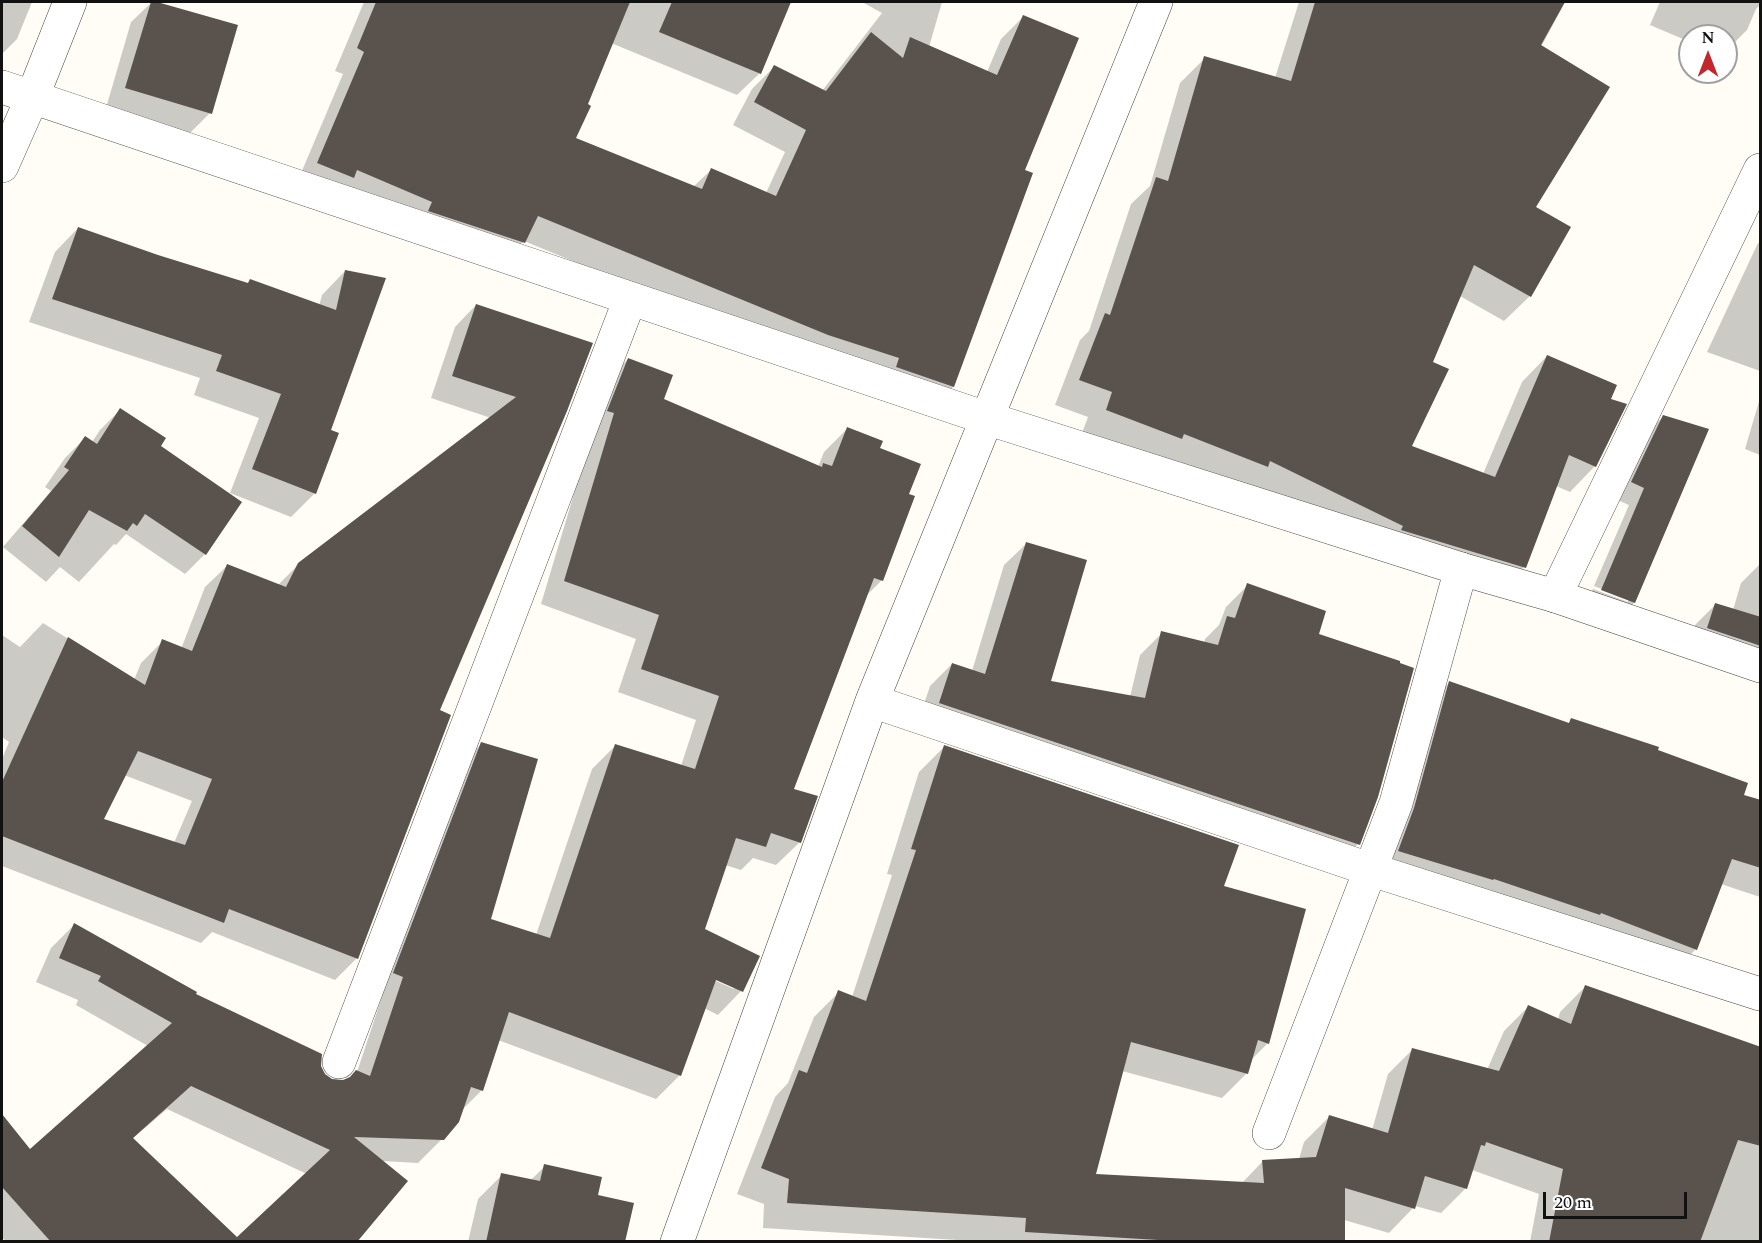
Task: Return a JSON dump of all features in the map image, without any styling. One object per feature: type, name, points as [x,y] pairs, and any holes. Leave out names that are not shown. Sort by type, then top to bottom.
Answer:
[{"type":"street","points":[[2,166],[70,2]]},
{"type":"street","points":[[677,1242],[872,701],[1156,2]]},
{"type":"street","points":[[2,87],[986,418],[1461,569],[1555,596],[1761,666]]},
{"type":"street","points":[[1555,596],[1761,170]]},
{"type":"street","points":[[339,1062],[630,299]]},
{"type":"street","points":[[1269,1133],[1395,802],[1461,569]]},
{"type":"street","points":[[872,701],[1369,869],[1761,994]]},
{"type":"building","points":[[151,2],[238,25],[212,114],[125,88]]},
{"type":"building","points":[[376,2],[630,2],[588,104],[591,106],[576,138],[702,189],[711,168],[776,196],[806,130],[754,102],[774,65],[826,91],[871,32],[903,58],[910,37],[997,75],[1023,15],[1079,38],[1025,170],[1033,173],[954,387],[896,367],[899,358],[828,335],[538,216],[525,243],[428,211],[432,202],[357,170],[354,178],[317,163],[364,52],[357,48]]},
{"type":"building","points":[[672,2],[791,2],[761,74],[659,32]]},
{"type":"building","points":[[1315,2],[1565,2],[1541,45],[1610,87],[1536,207],[1571,227],[1531,297],[1474,265],[1433,362],[1449,369],[1412,446],[1495,477],[1547,355],[1617,385],[1611,399],[1627,404],[1596,467],[1569,455],[1526,568],[1401,530],[1403,526],[1270,461],[1268,467],[1184,434],[1182,439],[1106,410],[1112,392],[1079,380],[1105,313],[1110,315],[1156,177],[1168,181],[1204,56],[1291,81]]},
{"type":"building","points":[[78,227],[248,283],[250,279],[336,310],[345,270],[386,278],[331,430],[339,433],[316,494],[252,469],[281,394],[216,371],[222,355],[52,299]]},
{"type":"building","points":[[476,304],[593,343],[567,411],[440,710],[451,715],[358,959],[229,909],[224,923],[2,836],[2,782],[68,637],[145,685],[162,639],[192,651],[227,564],[286,587],[298,563],[516,397],[452,376]],"holes":[[[138,751],[212,779],[185,845],[104,819]]]},
{"type":"building","points":[[628,358],[673,375],[664,399],[822,467],[823,463],[832,466],[847,427],[883,441],[880,448],[921,464],[909,494],[915,496],[883,581],[874,578],[794,789],[818,796],[801,843],[771,833],[766,847],[736,838],[705,929],[760,956],[743,992],[716,980],[681,1076],[509,1012],[483,1091],[471,1087],[459,1122],[444,1140],[354,1137],[408,1181],[357,1242],[51,1242],[2,1187],[2,1114],[30,1149],[172,1023],[98,981],[101,976],[59,958],[74,923],[197,992],[196,994],[322,1054],[321,1066],[325,1074],[332,1079],[343,1080],[350,1077],[356,1070],[370,1076],[403,977],[393,973],[481,742],[538,759],[491,919],[550,938],[615,744],[695,769],[719,696],[641,669],[659,615],[564,581],[614,413],[607,411]],"holes":[[[191,1086],[330,1150],[237,1237],[133,1138]]]},
{"type":"building","points":[[120,408],[166,438],[161,446],[242,502],[206,555],[145,514],[137,526],[133,523],[127,531],[89,510],[59,557],[22,526],[69,470],[64,467],[85,436],[97,444]]},
{"type":"building","points":[[1663,415],[1709,429],[1635,603],[1601,590],[1644,488],[1631,482]]},
{"type":"building","points":[[1026,542],[1087,560],[1051,681],[1145,698],[1161,631],[1218,645],[1227,616],[1235,618],[1247,583],[1326,611],[1319,634],[1400,661],[1414,668],[1378,797],[1360,845],[939,703],[952,663],[985,674]]},
{"type":"building","points":[[1715,603],[1761,617],[1761,646],[1707,628]]},
{"type":"building","points":[[1449,681],[1569,723],[1571,718],[1659,747],[1658,750],[1748,783],[1744,795],[1761,800],[1761,868],[1732,859],[1697,950],[1601,913],[1600,915],[1494,879],[1398,851],[1414,808]]},
{"type":"building","points":[[944,745],[1239,845],[1224,886],[1306,909],[1269,1044],[1258,1040],[1248,1074],[1131,1042],[1096,1174],[1264,1183],[1262,1160],[1316,1157],[1329,1115],[1388,1133],[1412,1048],[1499,1071],[1528,1005],[1571,1024],[1585,985],[1761,1047],[1761,1146],[1738,1140],[1700,1242],[1549,1242],[1563,1169],[1486,1142],[1485,1146],[1481,1145],[1467,1189],[1425,1176],[1415,1209],[1345,1188],[1345,1242],[1192,1242],[1025,1232],[1026,1218],[787,1203],[789,1179],[761,1168],[799,1070],[807,1073],[838,990],[866,1001],[916,850],[911,849]]},
{"type":"building","points":[[544,1164],[602,1177],[598,1195],[634,1203],[625,1242],[486,1242],[501,1173],[540,1181]]}]
